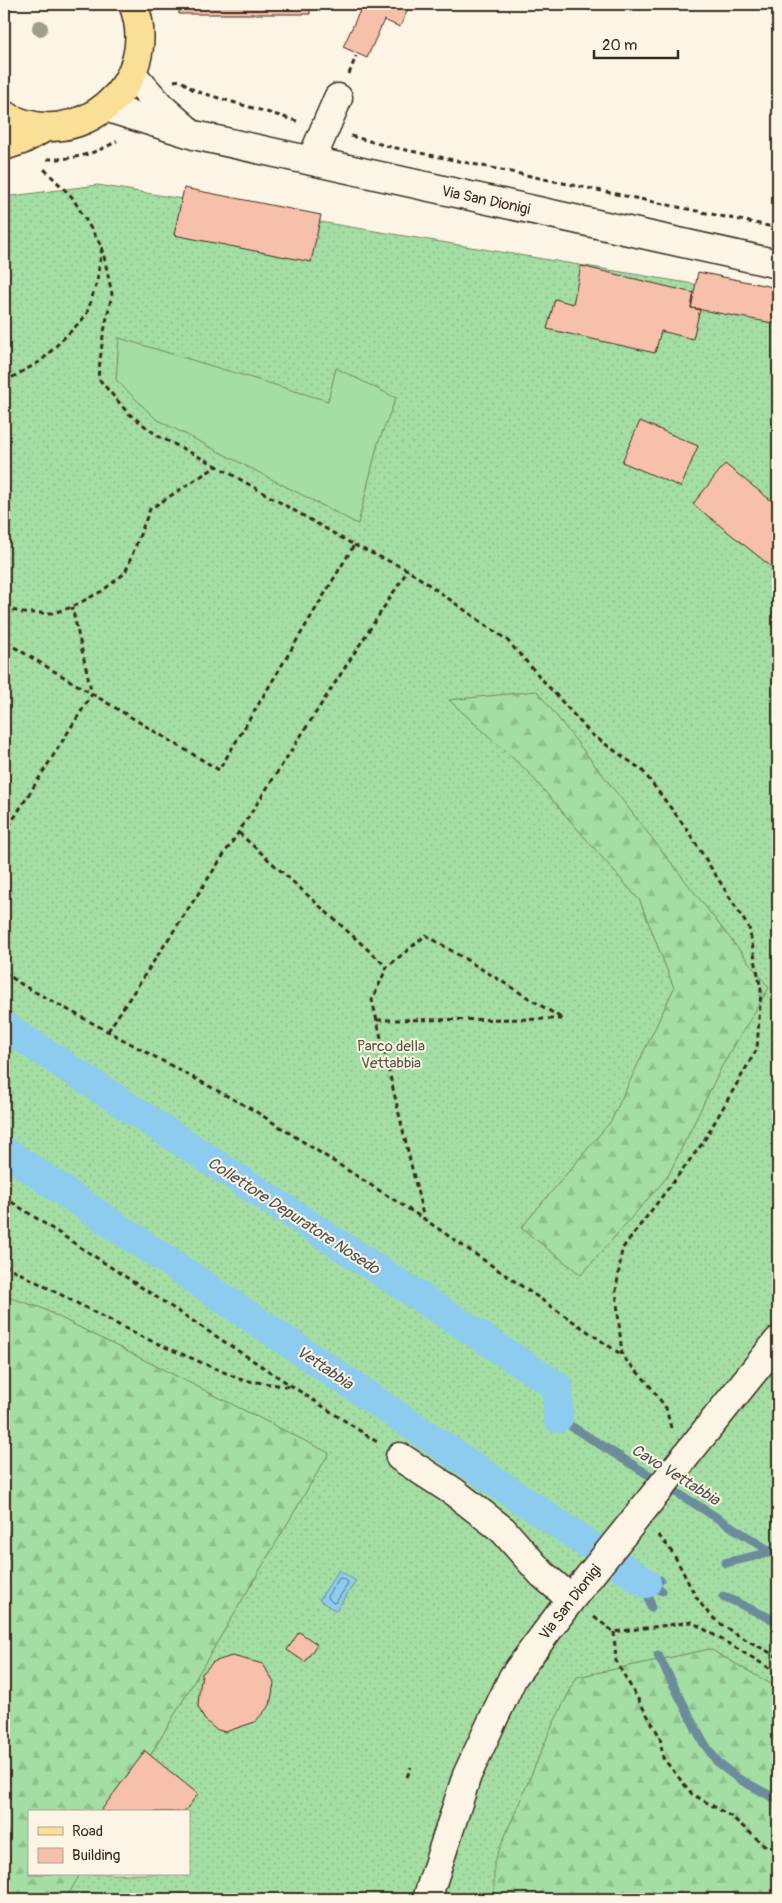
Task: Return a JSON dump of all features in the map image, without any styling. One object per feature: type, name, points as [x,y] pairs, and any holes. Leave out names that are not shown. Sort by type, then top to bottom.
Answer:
[{"type":"main road","points":[[4,115],[32,126],[46,127],[77,122],[105,108],[120,92],[132,74],[139,46],[136,8]]},
{"type":"main road","points":[[4,126],[4,140]]},
{"type":"main road","points":[[4,146],[22,140],[46,127]]},
{"type":"street","name":"Via San Dionigi","points":[[132,74],[161,107],[194,135]]},
{"type":"street","points":[[310,161],[338,98]]},
{"type":"street","name":"Via San Dionigi","points":[[105,108],[194,135],[778,264]]},
{"type":"street","name":"Via San Dionigi","points":[[427,1899],[467,1775],[513,1677],[576,1593],[778,1341]]},
{"type":"street","points":[[400,1457],[454,1492],[503,1530],[542,1574],[576,1593]]},
{"type":"path","points":[[170,84],[180,80],[202,93],[306,124]]},
{"type":"path","points":[[386,146],[778,228]]},
{"type":"path","points":[[43,168],[72,197],[102,246],[112,294],[102,336],[98,378],[128,413],[158,436],[217,466],[354,545],[408,570],[507,640],[591,734],[642,770],[686,828],[750,928],[761,990],[757,1049],[702,1144],[622,1249],[616,1291],[622,1356]]},
{"type":"path","points":[[4,382],[41,361],[86,316],[97,282],[102,246]]},
{"type":"path","points":[[4,607],[22,613],[53,612],[72,607],[102,591],[125,573],[150,509],[217,466]]},
{"type":"path","points":[[4,641],[219,770],[354,545]]},
{"type":"path","points":[[108,1031],[408,570]]},
{"type":"path","points":[[4,834],[92,694],[72,607]]},
{"type":"path","points":[[238,833],[387,967]]},
{"type":"path","points":[[377,1020],[563,1019],[426,935],[387,967],[372,1000],[424,1220]]},
{"type":"path","points":[[4,972],[24,986],[255,1110],[424,1220],[622,1356],[647,1382],[666,1408],[671,1432]]},
{"type":"path","points":[[4,1196],[400,1457]]},
{"type":"path","points":[[4,1265],[140,1336],[242,1380],[294,1387]]},
{"type":"path","points":[[662,1538],[675,1555],[705,1610],[716,1620],[778,1657]]},
{"type":"path","points":[[594,1617],[614,1632],[692,1622],[778,1673]]},
{"type":"path","points":[[614,1632],[616,1661],[660,1738],[662,1758],[692,1794],[732,1817],[764,1845],[778,1849]]},
{"type":"path","points":[[407,1777],[411,1767]]},
{"type":"green space","name":"Parco della Vettabbia","points":[[98,185],[778,298],[778,1899],[4,1899],[4,197]]},
{"type":"green space","points":[[119,338],[328,401],[336,368],[396,398],[378,443],[358,524],[156,419],[116,380]]},
{"type":"green space","points":[[537,691],[769,988],[722,1066],[668,1176],[581,1275],[521,1228],[611,1121],[674,988],[640,901],[527,771],[449,700]]},
{"type":"green space","points":[[4,1296],[39,1307],[329,1453],[118,1810],[28,1810],[28,1876],[79,1876],[66,1899],[4,1899]]},
{"type":"green space","points":[[710,1649],[778,1688],[778,1899],[494,1899],[494,1862],[552,1726],[577,1677]]},
{"type":"water","points":[[339,1570],[356,1581],[336,1611],[319,1600]]},
{"type":"building","points":[[179,4],[310,4],[310,14],[179,14]]},
{"type":"building","points":[[363,4],[396,4],[408,9],[400,27],[384,20],[367,58],[343,47]]},
{"type":"building","points":[[184,188],[321,215],[311,262],[174,235]]},
{"type":"building","points":[[581,266],[694,293],[691,308],[700,309],[693,339],[661,331],[655,353],[547,329],[555,299],[573,304]]},
{"type":"building","points":[[698,272],[778,288],[778,324],[691,308]]},
{"type":"building","points":[[640,421],[698,446],[681,487],[622,462]]},
{"type":"building","points":[[725,464],[778,506],[778,572],[693,504]]},
{"type":"building","points":[[299,1632],[317,1644],[305,1662],[287,1650]]},
{"type":"building","points":[[232,1656],[263,1664],[274,1683],[270,1705],[255,1722],[225,1732],[215,1729],[204,1719],[198,1706],[199,1693],[202,1674],[213,1662]]},
{"type":"building","points":[[145,1751],[198,1794],[186,1810],[101,1810]]},
{"type":"waterway","name":"Collettore Depuratore Nosedo","points":[[4,1026],[558,1387],[558,1418]]},
{"type":"waterway","name":"Vettabbia","points":[[4,1151],[646,1583]]},
{"type":"waterway","name":"Cavo Vettabbia","points":[[558,1418],[778,1556]]},
{"type":"waterway","points":[[725,1563],[772,1552]]},
{"type":"waterway","points":[[646,1583],[660,1580]]},
{"type":"waterway","points":[[646,1583],[651,1607]]},
{"type":"waterway","points":[[646,1583],[662,1591]]},
{"type":"waterway","points":[[723,1596],[778,1622]]},
{"type":"waterway","points":[[658,1655],[703,1742],[718,1763],[739,1779],[778,1800]]}]
